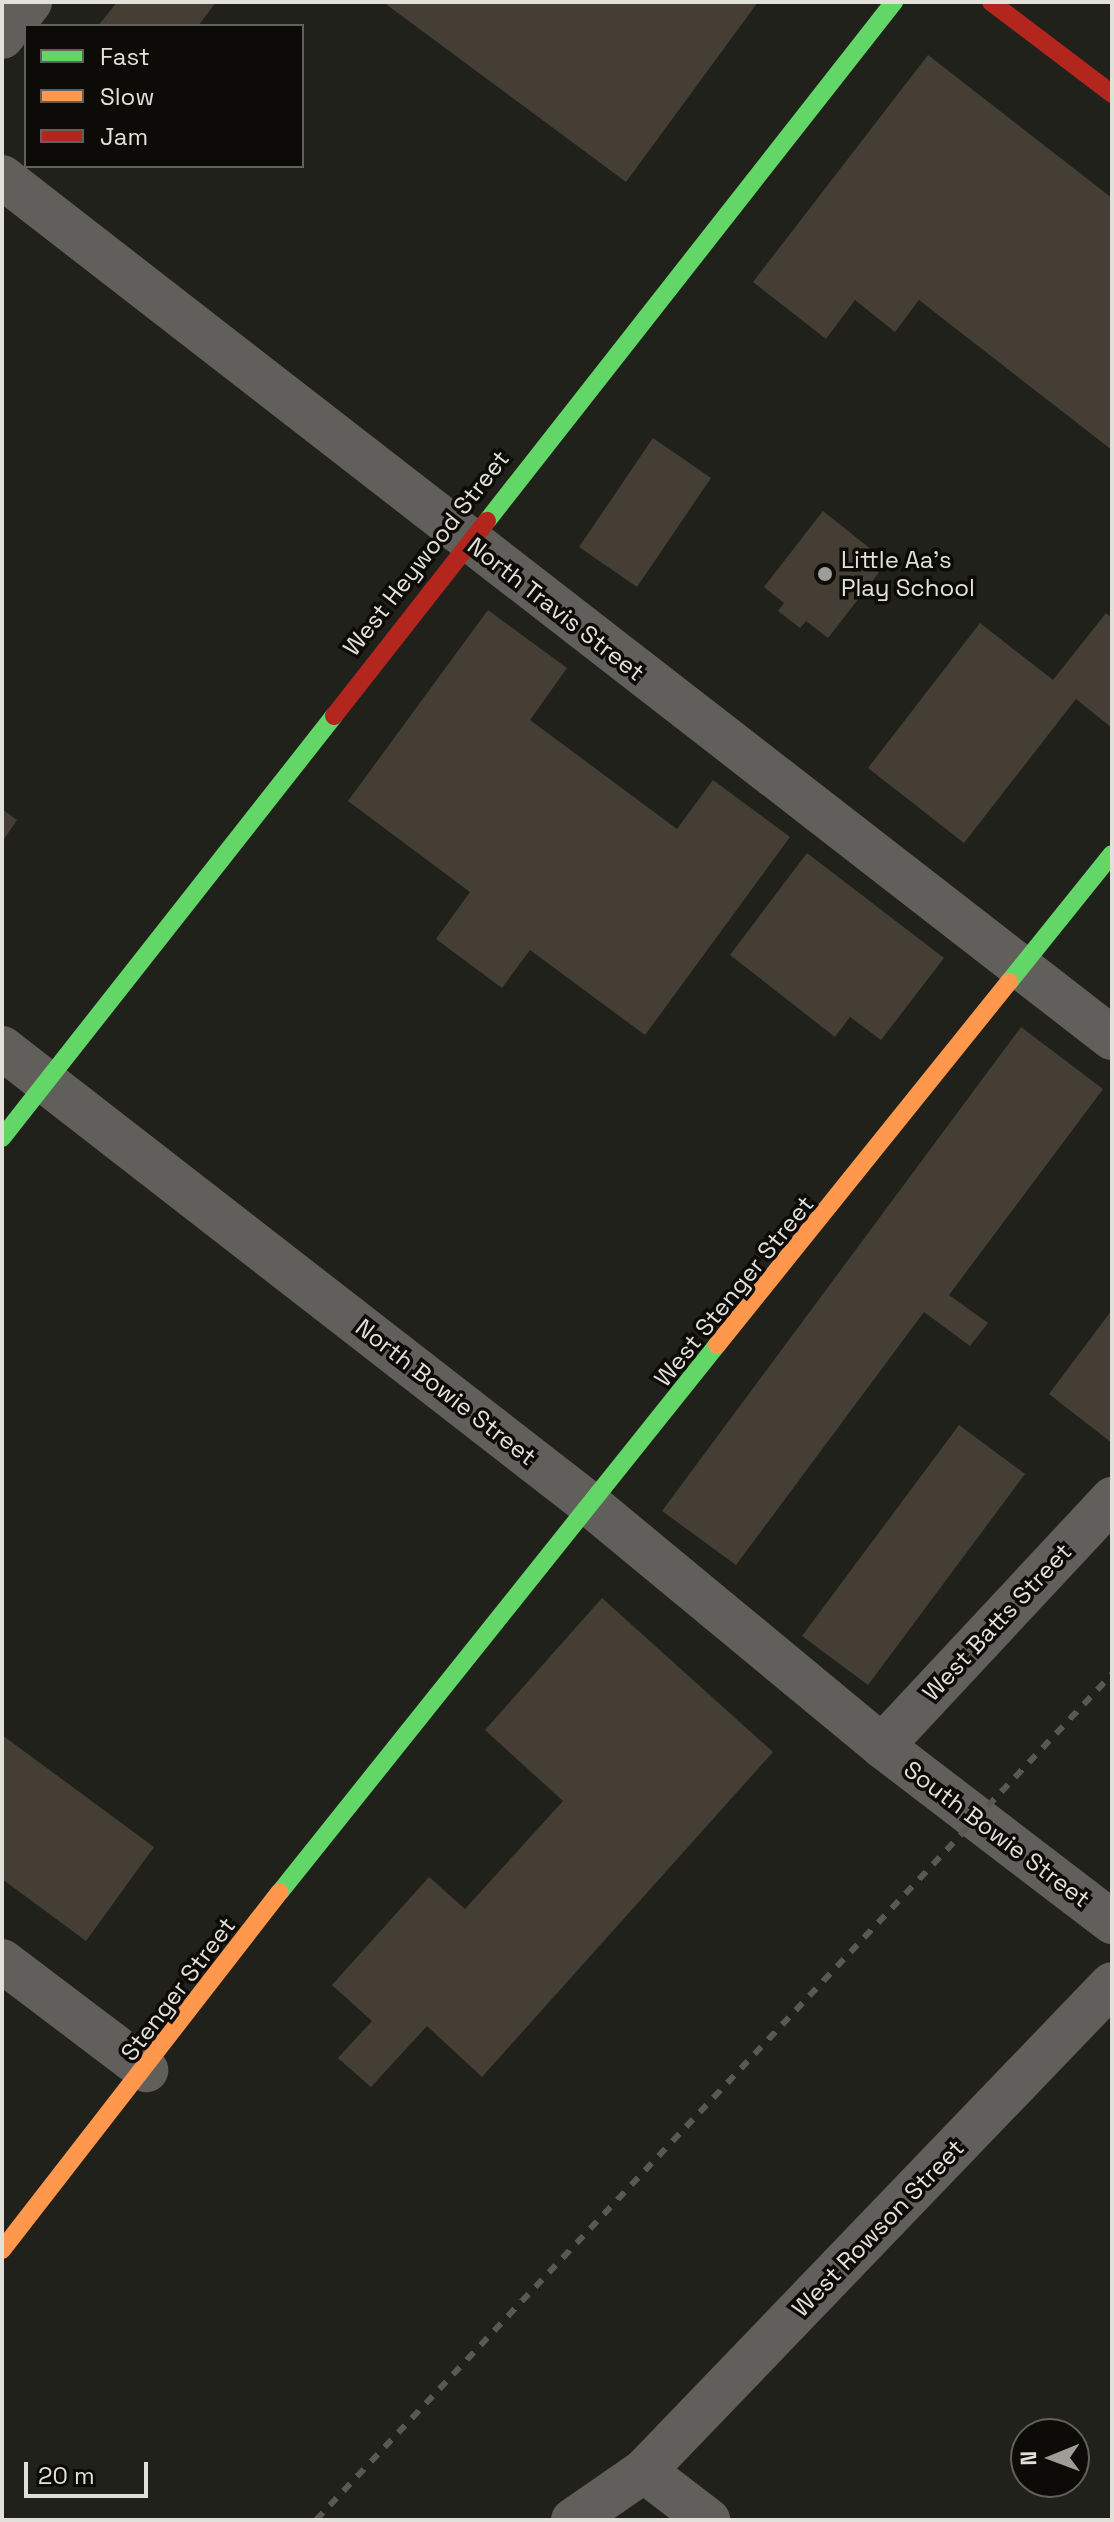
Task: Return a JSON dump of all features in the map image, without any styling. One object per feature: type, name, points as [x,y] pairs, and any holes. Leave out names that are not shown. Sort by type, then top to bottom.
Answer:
[{"type":"street","points":[[2,37],[30,2]]},
{"type":"street","name":"West Heywood Street","points":[[2,1138],[466,539],[894,2]]},
{"type":"street","points":[[991,2],[1112,94]]},
{"type":"street","name":"North Travis Street","points":[[2,177],[1112,1038]]},
{"type":"street","name":"West Stenger Street","points":[[388,1753],[592,1506],[1023,972],[1112,854]]},
{"type":"street","name":"North Bowie Street","points":[[2,1048],[592,1506],[882,1746]]},
{"type":"street","name":"West Batts Street","points":[[882,1746],[1112,1499]]},
{"type":"street","name":"South Bowie Street","points":[[882,1746],[1112,1922]]},
{"type":"street","name":"Stenger Street","points":[[2,2250],[146,2070],[388,1753]]},
{"type":"street","points":[[2,1961],[146,2070]]},
{"type":"street","name":"West Rowson Street","points":[[573,2520],[644,2471],[1112,1984]]},
{"type":"street","points":[[644,2471],[708,2520]]},
{"type":"building","points":[[117,2],[216,2],[200,24],[100,24]]},
{"type":"building","points":[[383,2],[758,2],[626,182]]},
{"type":"building","points":[[928,55],[1112,198],[1112,450],[919,300],[895,332],[855,300],[826,339],[753,282]]},
{"type":"building","points":[[653,438],[711,478],[637,587],[579,547]]},
{"type":"building","name":"Little Aa's Play School","points":[[823,511],[887,562],[828,638],[806,621],[800,628],[778,611],[784,603],[764,587]]},
{"type":"building","points":[[488,610],[567,668],[530,720],[677,829],[713,780],[790,837],[645,1035],[530,950],[502,988],[436,939],[470,892],[348,801]]},
{"type":"building","points":[[1106,613],[1112,618],[1112,728],[1076,699],[964,843],[868,768],[980,623],[1053,680]]},
{"type":"building","points":[[2,809],[17,820],[2,842]]},
{"type":"building","points":[[807,853],[944,958],[881,1040],[850,1017],[835,1037],[730,955]]},
{"type":"building","points":[[1021,1027],[1103,1089],[949,1295],[988,1323],[970,1346],[924,1312],[736,1565],[662,1511]]},
{"type":"building","points":[[1112,1310],[1112,1443],[1049,1394]]},
{"type":"building","points":[[959,1425],[1025,1474],[868,1685],[802,1636]]},
{"type":"building","points":[[602,1598],[773,1752],[482,2077],[427,2026],[371,2087],[338,2058],[372,2021],[332,1985],[429,1877],[465,1909],[563,1801],[485,1730]]},
{"type":"building","points":[[2,1735],[154,1847],[86,1941],[2,1879]]},
{"type":"railway","points":[[316,2520],[1112,1674]]},
{"type":"traffic: fast","points":[[487,521],[894,2]]},
{"type":"traffic: fast","points":[[2,1138],[334,716]]},
{"type":"traffic: fast","points":[[1009,982],[1112,854]]},
{"type":"traffic: fast","points":[[280,1892],[717,1345]]},
{"type":"traffic: slow","points":[[717,1345],[1009,982]]},
{"type":"traffic: slow","points":[[2,2250],[280,1892]]},
{"type":"traffic: jam","points":[[991,2],[1112,94]]},
{"type":"traffic: jam","points":[[334,716],[487,521]]},
{"type":"place","name":"Little Aa's Play School","points":[[825,574]]}]
